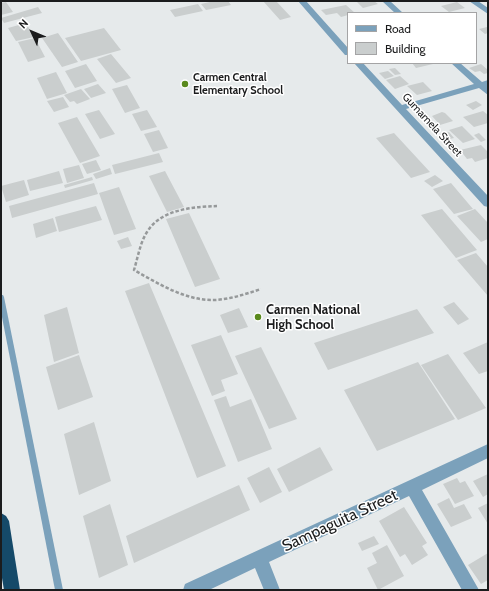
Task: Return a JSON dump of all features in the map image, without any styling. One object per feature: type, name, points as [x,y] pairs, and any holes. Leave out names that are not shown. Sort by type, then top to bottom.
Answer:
[{"type":"highway","points":[[1,521],[12,590]]},
{"type":"street","points":[[302,1],[347,52]]},
{"type":"street","points":[[386,1],[398,12]]},
{"type":"street","points":[[473,1],[488,12]]},
{"type":"street","name":"Gumamela Street","points":[[359,64],[488,203]]},
{"type":"street","points":[[456,64],[484,84],[488,92]]},
{"type":"street","points":[[400,108],[484,84]]},
{"type":"street","name":"Sampaguita Street","points":[[191,590],[488,451]]},
{"type":"street","points":[[412,487],[471,590]]},
{"type":"street","points":[[259,558],[272,590]]},
{"type":"lane","points":[[1,297],[2,311],[59,590]]},
{"type":"path","points":[[217,206],[199,207],[175,213],[156,223],[148,231],[134,270],[186,297],[207,300],[228,299],[262,289]]},
{"type":"building","points":[[214,1],[228,1],[231,5],[206,10],[201,4]]},
{"type":"building","points":[[263,1],[276,1],[291,17],[280,20]]},
{"type":"building","points":[[356,1],[374,1],[378,4],[363,8]]},
{"type":"building","points":[[6,2],[13,12],[1,15],[1,3]]},
{"type":"building","points":[[457,2],[465,8],[449,12],[441,6]]},
{"type":"building","points":[[198,4],[203,11],[175,17],[170,10]]},
{"type":"building","points":[[346,5],[354,12],[347,12],[347,15],[341,17],[337,13],[326,15],[321,10]]},
{"type":"building","points":[[38,7],[42,13],[4,23],[1,18]]},
{"type":"building","points":[[26,23],[34,37],[16,41],[8,28]]},
{"type":"building","points":[[487,27],[488,33],[485,34],[479,29]]},
{"type":"building","points":[[104,28],[121,50],[81,61],[65,38]]},
{"type":"building","points":[[58,33],[78,62],[62,67],[42,38]]},
{"type":"building","points":[[35,38],[45,57],[28,62],[18,42]]},
{"type":"building","points":[[111,54],[131,78],[116,83],[97,59]]},
{"type":"building","points":[[86,64],[97,81],[75,88],[65,71]]},
{"type":"building","points":[[413,64],[433,64],[416,68]]},
{"type":"building","points":[[481,64],[488,70],[488,73],[484,74],[480,71],[475,72],[469,68]]},
{"type":"building","points":[[395,68],[401,74],[395,75],[389,69]]},
{"type":"building","points":[[388,71],[394,76],[385,79],[379,73]]},
{"type":"building","points":[[56,72],[67,93],[47,99],[37,78]]},
{"type":"building","points":[[400,76],[409,84],[395,89],[386,80]]},
{"type":"building","points":[[423,82],[432,91],[417,95],[407,86]]},
{"type":"building","points":[[98,84],[106,93],[91,98],[84,89]]},
{"type":"building","points":[[127,85],[140,108],[125,113],[112,89]]},
{"type":"building","points":[[81,89],[90,99],[77,104],[74,101],[70,102],[64,95]]},
{"type":"building","points":[[63,97],[69,107],[54,112],[47,101]]},
{"type":"building","points":[[476,101],[482,105],[473,110],[466,105]]},
{"type":"building","points":[[99,110],[115,134],[100,139],[85,114]]},
{"type":"building","points":[[147,110],[157,127],[141,131],[132,114]]},
{"type":"building","points":[[483,111],[488,115],[488,123],[474,127],[463,117]]},
{"type":"building","points":[[442,112],[453,121],[440,125],[432,116]]},
{"type":"building","points":[[77,117],[100,156],[80,163],[58,123]]},
{"type":"building","points":[[462,126],[475,139],[463,143],[449,130]]},
{"type":"building","points":[[159,130],[168,148],[153,152],[144,134]]},
{"type":"building","points":[[449,132],[454,138],[445,140],[440,134]]},
{"type":"building","points":[[394,133],[430,172],[411,178],[376,138]]},
{"type":"building","points":[[479,133],[486,140],[481,142],[474,135]]},
{"type":"building","points":[[481,145],[488,152],[488,158],[475,162],[472,158],[467,159],[460,150]]},
{"type":"building","points":[[159,153],[163,162],[115,174],[112,165]]},
{"type":"building","points":[[96,160],[101,170],[87,174],[82,164]]},
{"type":"building","points":[[79,165],[84,178],[67,183],[63,169]]},
{"type":"building","points":[[110,168],[112,174],[96,179],[93,174]]},
{"type":"building","points":[[59,171],[63,183],[30,191],[27,180]]},
{"type":"building","points":[[165,171],[184,207],[167,212],[149,176]]},
{"type":"building","points":[[435,175],[443,181],[432,187],[424,181]]},
{"type":"building","points":[[92,177],[93,180],[65,188],[64,185]]},
{"type":"building","points":[[24,180],[29,195],[6,202],[1,186]]},
{"type":"building","points":[[94,183],[98,194],[12,218],[9,206]]},
{"type":"building","points":[[451,183],[473,209],[454,214],[433,189]]},
{"type":"building","points":[[119,187],[136,229],[114,235],[99,193]]},
{"type":"building","points":[[96,206],[102,220],[59,232],[55,217]]},
{"type":"building","points":[[442,209],[477,250],[456,258],[421,215]]},
{"type":"building","points":[[475,209],[488,223],[488,239],[481,242],[457,216]]},
{"type":"building","points":[[189,213],[220,279],[195,287],[166,219]]},
{"type":"building","points":[[53,218],[57,231],[36,238],[33,224]]},
{"type":"building","points":[[128,237],[132,246],[121,249],[117,241]]},
{"type":"building","points":[[476,253],[488,267],[488,296],[457,260]]},
{"type":"building","points":[[149,283],[226,466],[197,478],[125,291]]},
{"type":"building","points":[[454,302],[469,319],[458,325],[443,307]]},
{"type":"building","points":[[67,307],[79,353],[54,362],[44,315]]},
{"type":"building","points":[[239,308],[248,327],[228,333],[220,315]]},
{"type":"building","points":[[417,309],[434,333],[328,370],[314,343]]},
{"type":"building","points":[[221,335],[238,374],[221,380],[225,391],[212,396],[191,345]]},
{"type":"building","points":[[488,342],[488,371],[479,374],[463,353]]},
{"type":"building","points":[[261,347],[297,419],[269,429],[235,356]]},
{"type":"building","points":[[448,354],[486,408],[458,420],[421,365]]},
{"type":"building","points":[[79,355],[93,397],[58,410],[46,367]]},
{"type":"building","points":[[418,362],[455,419],[377,451],[344,390]]},
{"type":"building","points":[[226,396],[230,407],[251,399],[272,449],[238,462],[214,400]]},
{"type":"building","points":[[94,422],[111,481],[79,495],[64,434]]},
{"type":"building","points":[[320,447],[333,470],[289,492],[277,469]]},
{"type":"building","points":[[269,467],[282,492],[260,503],[247,478]]},
{"type":"building","points":[[488,474],[488,494],[483,497],[473,481]]},
{"type":"building","points":[[457,478],[460,483],[465,481],[474,496],[455,504],[443,484]]},
{"type":"building","points":[[239,485],[250,510],[134,563],[126,536]]},
{"type":"building","points":[[449,498],[454,508],[464,504],[472,518],[451,527],[437,504]]},
{"type":"building","points":[[488,503],[488,524],[478,508]]},
{"type":"building","points":[[110,504],[128,565],[99,578],[83,516]]},
{"type":"building","points":[[404,507],[427,543],[422,546],[428,555],[412,565],[405,554],[400,557],[379,521]]},
{"type":"building","points":[[374,536],[379,544],[362,551],[358,543]]},
{"type":"building","points":[[387,545],[404,576],[378,590],[367,568],[377,563],[372,553]]},
{"type":"building","points":[[488,553],[488,580],[481,584],[468,565]]},
{"type":"place","name":"Carmen Central Elementary School","points":[[185,84]]},
{"type":"place","name":"Carmen National High School","points":[[258,317]]}]
